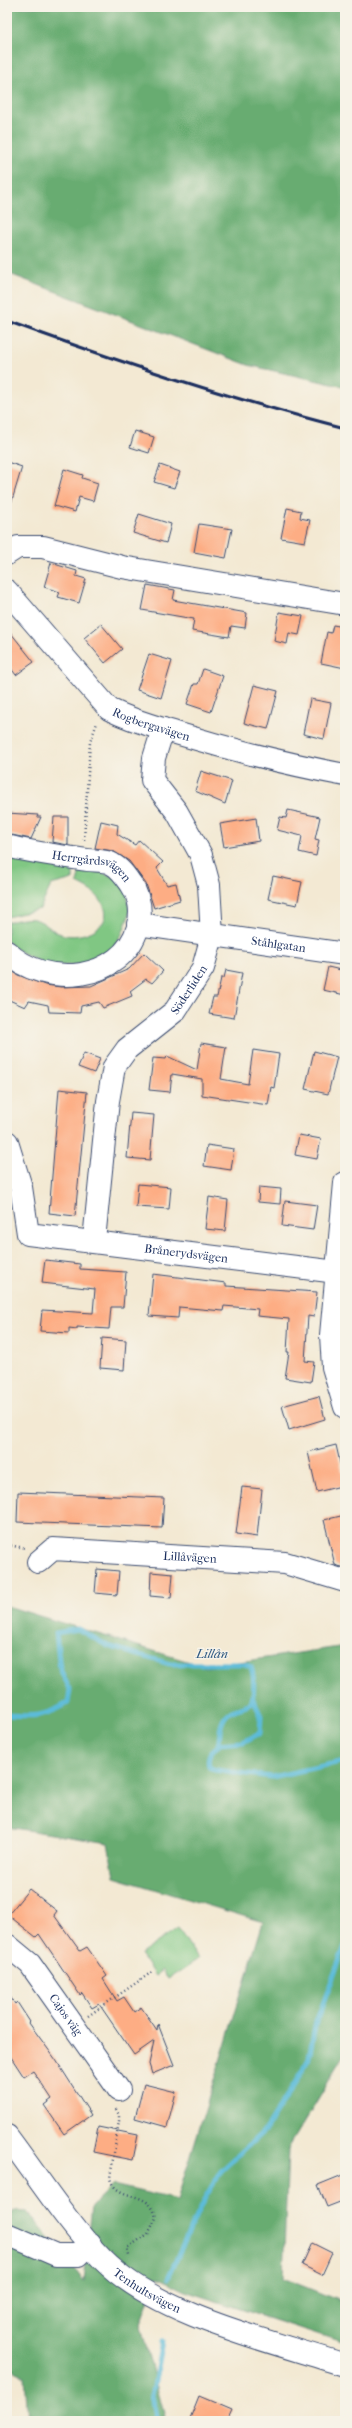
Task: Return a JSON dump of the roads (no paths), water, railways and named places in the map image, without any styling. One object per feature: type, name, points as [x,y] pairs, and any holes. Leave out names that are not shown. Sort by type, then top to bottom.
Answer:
[{"type":"street","points":[[7,554],[18,547],[43,547],[122,567],[345,604]]},
{"type":"street","name":"Rogbergavägen","points":[[7,591],[109,709],[124,717],[271,760],[345,775]]},
{"type":"street","name":"Söderliden","points":[[94,1240],[108,1102],[114,1067],[127,1049],[175,1010],[202,968],[212,936],[209,885],[201,855],[177,812],[152,780],[154,758],[163,729]]},
{"type":"street","name":"Herrgårdsvägen","points":[[7,846],[112,863],[125,876],[134,889],[141,906],[138,924],[131,945],[116,962],[82,974],[55,975],[38,971],[7,952]]},
{"type":"street","points":[[138,924],[212,936]]},
{"type":"street","name":"Ståhlgatan","points":[[212,936],[345,954]]},
{"type":"street","name":"Brånerydsvägen","points":[[7,1142],[21,1187],[28,1234],[94,1240],[341,1272]]},
{"type":"street","points":[[345,1183],[341,1272],[332,1348],[333,1367],[345,1407]]},
{"type":"street","name":"Lillåvägen","points":[[38,1562],[53,1549],[243,1560],[285,1564],[345,1581]]},
{"type":"street","name":"Cajos väg","points":[[7,1945],[30,1964],[119,2090]]},
{"type":"street","name":"Tenhultsvägen","points":[[7,2136],[90,2244],[104,2260],[118,2272],[148,2292],[212,2322],[345,2365]]},
{"type":"street","points":[[7,2234],[56,2255],[79,2255],[90,2244]]},
{"type":"waterway","name":"Lillån","points":[[7,1715],[39,1715],[60,1708],[68,1703],[70,1689],[60,1669],[56,1633],[78,1629],[108,1646],[170,1664],[245,1664],[251,1667],[254,1686],[253,1697],[249,1704],[234,1710],[225,1717],[220,1728],[218,1746],[213,1750],[208,1760],[209,1767],[215,1770],[272,1777],[345,1761]]},
{"type":"waterway","points":[[218,1744],[243,1742],[260,1733],[261,1716],[253,1699]]},
{"type":"waterway","points":[[168,2278],[202,2203],[221,2171],[266,2129],[308,2062],[316,2022],[345,1946]]},
{"type":"waterway","points":[[157,2421],[152,2396],[162,2341]]},
{"type":"railway","points":[[7,321],[175,379],[259,405],[345,428]]}]
